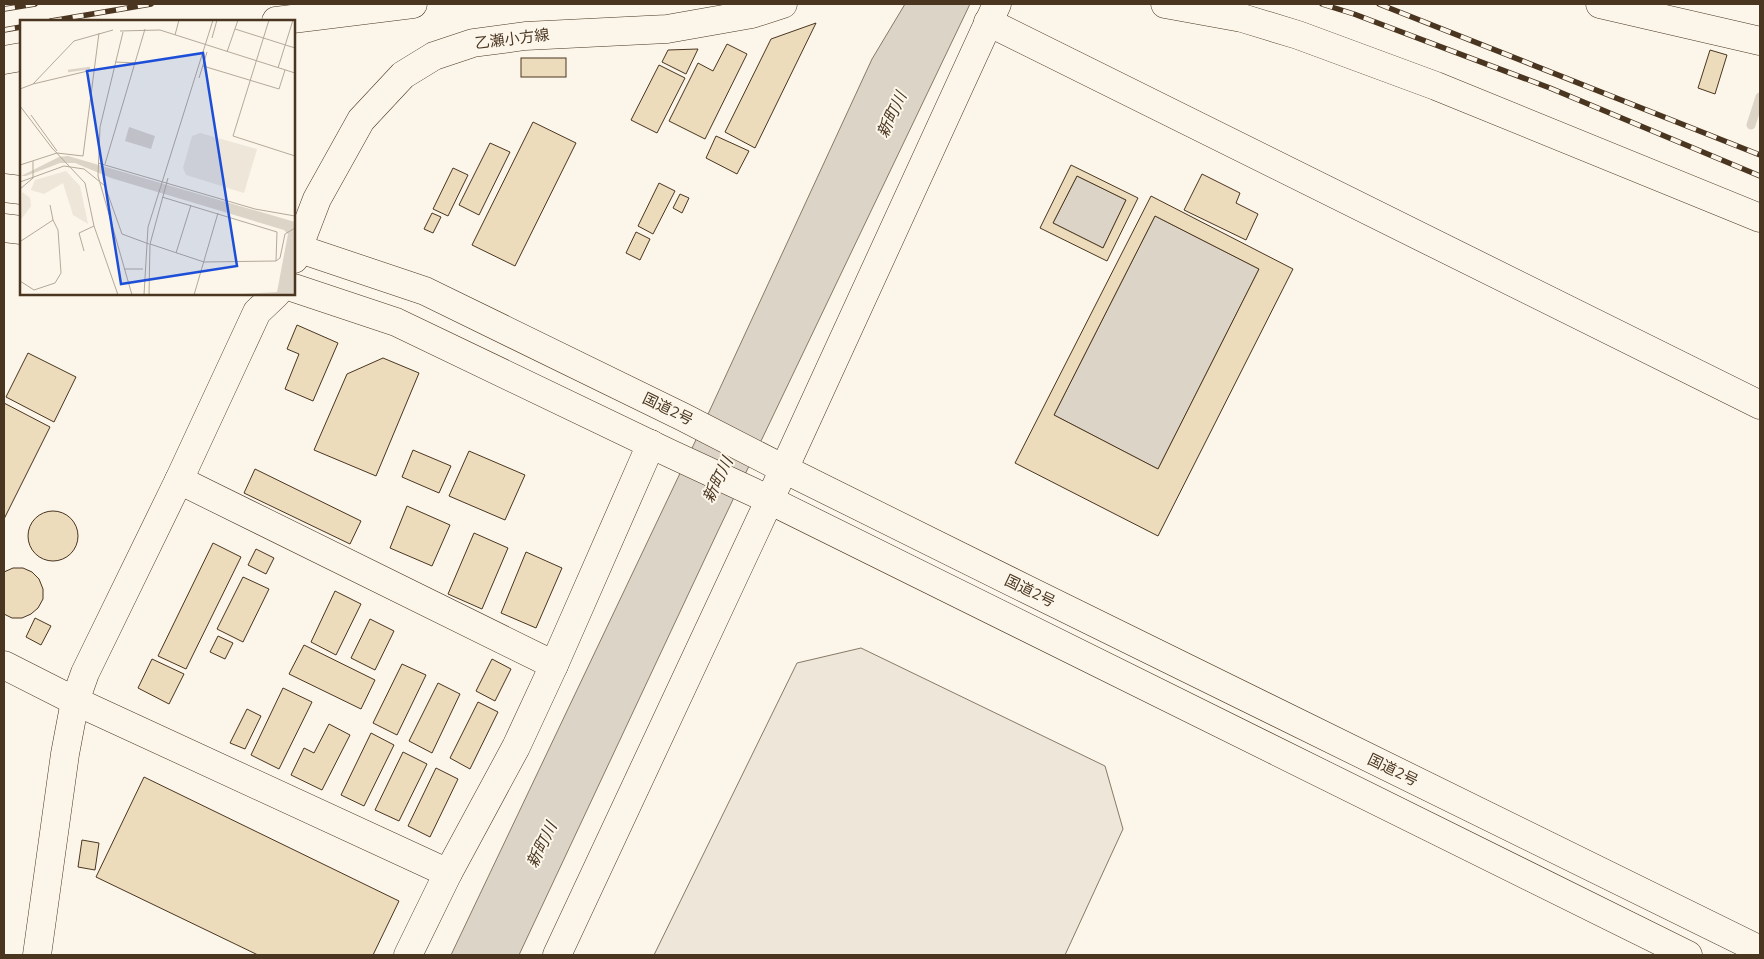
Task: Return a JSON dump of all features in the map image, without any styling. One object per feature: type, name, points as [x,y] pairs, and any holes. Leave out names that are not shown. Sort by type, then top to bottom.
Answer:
[{"type":"main road","points":[[284,20],[413,4]]},
{"type":"main road","name":"乙瀬小方線","points":[[295,252],[317,199],[361,120],[403,76],[434,56],[473,43],[526,36],[667,29],[752,14],[783,4]]},
{"type":"main road","points":[[1165,4],[1242,18],[1298,35],[1436,86],[1760,218]]},
{"type":"main road","points":[[1600,4],[1760,41]]},
{"type":"main road","points":[[557,955],[776,464],[993,13],[1760,405]]},
{"type":"main road","points":[[4,60],[20,57]]},
{"type":"main road","points":[[4,188],[20,190]]},
{"type":"main road","points":[[4,228],[20,230]]},
{"type":"main road","name":"国道2号","points":[[295,252],[425,291],[683,416],[776,464],[1760,950]]},
{"type":"main road","points":[[295,288],[396,322],[762,496],[1657,949],[1688,955]]},
{"type":"main road","points":[[37,955],[64,754],[75,701],[85,673],[179,480],[257,312],[275,295]]},
{"type":"main road","points":[[408,955],[448,874],[516,747],[660,449]]},
{"type":"main road","points":[[179,480],[554,665]]},
{"type":"main road","points":[[4,665],[75,701],[448,874]]},
{"type":"shaded area","points":[[861,648],[1105,766],[1123,829],[1065,955],[654,955],[797,663]]},
{"type":"water","name":"新町川","points":[[905,4],[970,4],[717,533],[519,955],[451,955],[703,425],[872,59]]},
{"type":"water","points":[[1077,176],[1126,200],[1103,248],[1053,223]]},
{"type":"water","points":[[1155,216],[1259,269],[1158,469],[1054,415]]},
{"type":"building","points":[[816,23],[755,148],[725,132],[771,39]]},
{"type":"building","points":[[727,44],[747,54],[705,139],[669,121],[698,63],[713,71]]},
{"type":"building","points":[[698,49],[686,74],[662,62],[668,50]]},
{"type":"building","points":[[1710,50],[1727,55],[1715,94],[1698,88]]},
{"type":"building","points":[[521,58],[566,58],[566,77],[521,77]]},
{"type":"building","points":[[659,65],[685,78],[657,133],[631,120]]},
{"type":"building","points":[[533,122],[576,143],[515,266],[472,245]]},
{"type":"building","points":[[716,136],[749,151],[737,174],[706,158]]},
{"type":"building","points":[[490,143],[510,152],[479,215],[459,205]]},
{"type":"building","points":[[1071,165],[1138,198],[1107,261],[1040,228]],"holes":[[[1077,176],[1126,200],[1103,248],[1053,223]]]},
{"type":"building","points":[[453,168],[468,175],[448,216],[433,209]]},
{"type":"building","points":[[1202,174],[1240,193],[1236,203],[1258,214],[1246,240],[1184,210]]},
{"type":"building","points":[[659,183],[675,191],[653,234],[638,226]]},
{"type":"building","points":[[680,194],[689,198],[682,213],[673,208]]},
{"type":"building","points":[[1151,196],[1293,269],[1158,536],[1015,463]],"holes":[[[1155,216],[1259,269],[1158,469],[1054,415]]]},
{"type":"building","points":[[432,213],[441,217],[433,233],[424,229]]},
{"type":"building","points":[[636,232],[650,239],[640,260],[626,253]]},
{"type":"building","points":[[297,325],[338,343],[313,401],[285,389],[299,354],[287,349]]},
{"type":"building","points":[[28,353],[76,377],[54,422],[6,397]]},
{"type":"building","points":[[383,358],[419,373],[376,476],[314,450],[347,374]]},
{"type":"building","points":[[4,403],[50,427],[4,519]]},
{"type":"building","points":[[413,450],[451,466],[439,493],[402,477]]},
{"type":"building","points":[[469,451],[525,475],[505,520],[449,496]]},
{"type":"building","points":[[255,469],[361,521],[350,544],[244,493]]},
{"type":"building","points":[[407,506],[450,525],[432,566],[390,548]]},
{"type":"building","points":[[53,511],[71,518],[78,536],[71,554],[53,561],[35,554],[28,536],[35,518]]},
{"type":"building","points":[[474,533],[508,548],[482,609],[448,594]]},
{"type":"building","points":[[213,543],[241,557],[186,669],[158,656]]},
{"type":"building","points":[[256,549],[274,558],[266,574],[248,565]]},
{"type":"building","points":[[526,552],[562,568],[536,628],[501,613]]},
{"type":"building","points":[[13,568],[23,568],[32,572],[39,579],[43,589],[43,599],[38,608],[22,618],[12,618],[4,614],[4,572]]},
{"type":"building","points":[[243,577],[269,589],[243,642],[217,629]]},
{"type":"building","points":[[335,591],[361,604],[336,655],[311,642]]},
{"type":"building","points":[[35,618],[51,626],[41,645],[26,637]]},
{"type":"building","points":[[370,619],[394,631],[375,670],[351,658]]},
{"type":"building","points":[[218,636],[233,643],[225,659],[210,652]]},
{"type":"building","points":[[304,645],[375,680],[361,709],[289,674]]},
{"type":"building","points":[[152,659],[184,674],[169,704],[138,688]]},
{"type":"building","points":[[492,659],[511,669],[495,701],[476,691]]},
{"type":"building","points":[[402,664],[426,675],[397,735],[373,723]]},
{"type":"building","points":[[438,683],[460,694],[432,753],[409,741]]},
{"type":"building","points":[[283,688],[312,702],[279,769],[251,755]]},
{"type":"building","points":[[478,702],[498,712],[470,769],[450,758]]},
{"type":"building","points":[[247,709],[261,716],[245,749],[230,743]]},
{"type":"building","points":[[329,724],[350,735],[322,790],[291,775],[304,748],[314,753]]},
{"type":"building","points":[[371,733],[394,745],[364,806],[341,795]]},
{"type":"building","points":[[403,752],[427,764],[399,821],[375,810]]},
{"type":"building","points":[[436,768],[458,779],[430,837],[408,826]]},
{"type":"building","points":[[144,777],[399,901],[373,955],[258,955],[96,877]]},
{"type":"building","points":[[82,840],[99,843],[95,870],[78,867]]},
{"type":"waterway","points":[[1751,125],[1760,97]]},
{"type":"railway","points":[[4,9],[35,4]]},
{"type":"railway","points":[[57,20],[151,4]]},
{"type":"railway","points":[[1322,4],[1354,14],[1550,88],[1760,176]]},
{"type":"railway","points":[[1379,4],[1760,155]]},
{"type":"railway","points":[[4,30],[20,27]]}]
